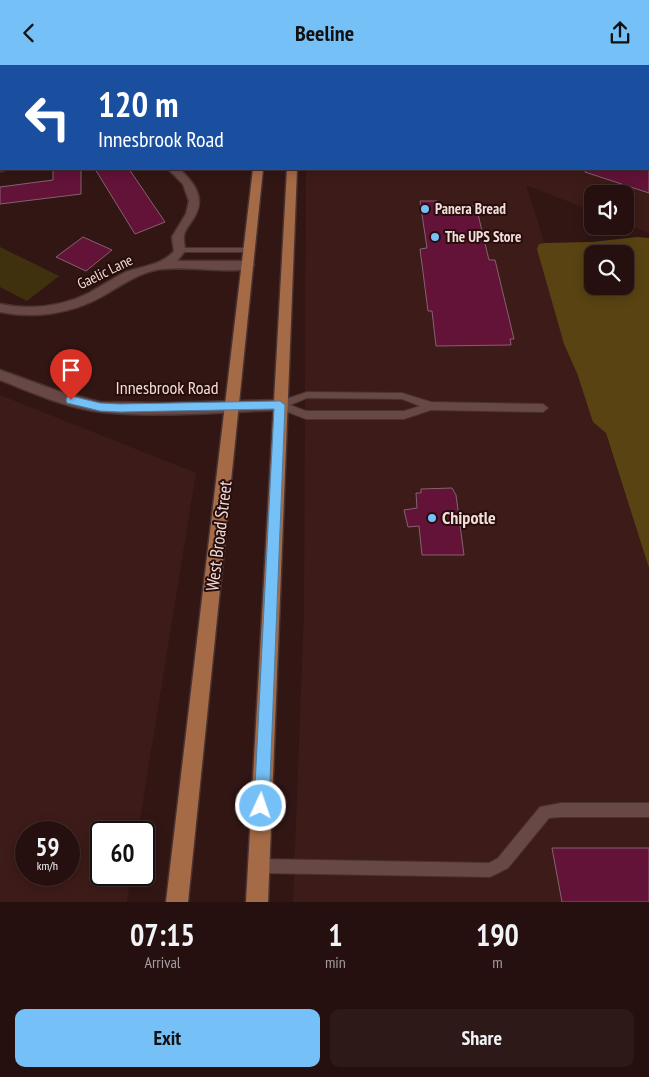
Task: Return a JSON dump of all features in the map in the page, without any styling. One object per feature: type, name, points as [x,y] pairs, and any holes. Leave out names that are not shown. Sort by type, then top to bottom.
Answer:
[{"type":"main road","name":"West Broad Street","points":[[177,902],[258,170]]},
{"type":"main road","points":[[257,902],[292,170]]},
{"type":"street","points":[[174,170],[186,180],[192,189],[193,200],[190,215],[178,237],[180,250]]},
{"type":"street","name":"Gaelic Lane","points":[[164,265],[177,255],[180,250]]},
{"type":"street","name":"Gaelic Lane","points":[[0,308],[14,311],[29,311],[59,307],[90,298],[131,274],[164,265],[248,265]]},
{"type":"street","name":"Innesbrook Road","points":[[0,375],[56,396],[100,407],[280,405]]},
{"type":"lane","points":[[180,250],[250,250]]},
{"type":"lane","points":[[280,405],[307,395],[402,396],[430,406],[543,408]]},
{"type":"lane","points":[[280,405],[306,415],[404,415],[430,406]]},
{"type":"lane","points":[[259,866],[490,871],[503,863],[546,812],[561,810],[649,810]]},
{"type":"shaded area","points":[[306,170],[649,170],[649,233],[634,227],[634,185],[584,185],[584,208],[526,185],[649,568],[649,902],[293,902],[304,609]]},
{"type":"shaded area","points":[[637,237],[649,238],[649,568],[606,433],[593,422],[577,373],[564,344],[537,249],[539,244],[592,242]]},
{"type":"shaded area","points":[[0,247],[59,276],[27,301],[0,287]]},
{"type":"shaded area","points":[[0,395],[196,473],[140,821],[90,821],[90,886],[129,886],[127,902],[0,902]]},
{"type":"building","points":[[53,170],[81,170],[81,194],[0,204],[0,187],[53,180]]},
{"type":"building","points":[[96,170],[130,170],[165,222],[135,234]]},
{"type":"building","points":[[585,170],[649,170],[649,193],[634,188],[634,185],[625,185],[585,172]]},
{"type":"building","points":[[420,201],[437,201],[438,206],[476,206],[489,260],[495,260],[514,339],[510,339],[511,345],[436,346],[432,311],[428,311],[420,249],[427,248]]},
{"type":"building","points":[[83,237],[112,250],[86,271],[56,257]]},
{"type":"building","name":"Chipotle","points":[[452,488],[456,495],[464,555],[422,555],[419,526],[408,527],[404,510],[417,508],[416,493],[421,493],[421,489]]},
{"type":"building","points":[[552,848],[649,848],[649,902],[562,902]]},
{"type":"place","name":"Panera Bread","points":[[425,209]]},
{"type":"place","name":"The UPS Store","points":[[435,237]]},
{"type":"place","name":"Chipotle","points":[[432,518]]},
{"type":"route","points":[[71,400],[100,407],[120,408],[280,405],[261,806]]}]
